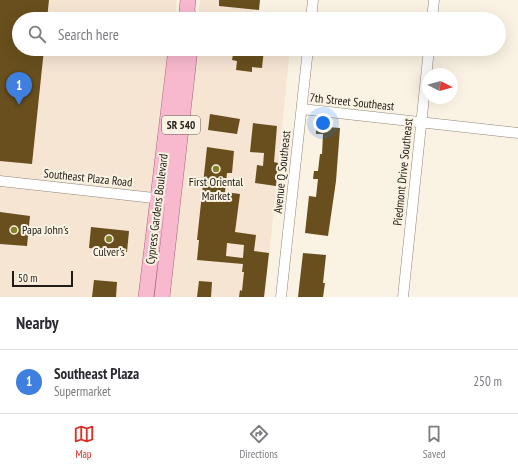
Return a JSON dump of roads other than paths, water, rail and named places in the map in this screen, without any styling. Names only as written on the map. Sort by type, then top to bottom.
[{"type":"main road","points":[[180,12],[181,0]]},
{"type":"main road","points":[[188,0],[188,12]]},
{"type":"main road","points":[[194,12],[195,0]]},
{"type":"main road","name":"Cypress Gardens Boulevard","points":[[162,297],[166,199],[176,56]]},
{"type":"main road","points":[[183,56],[186,84]]},
{"type":"main road","name":"Cypress Gardens Boulevard","points":[[146,297],[166,199],[186,84],[189,56]]},
{"type":"street","points":[[312,12],[313,0]]},
{"type":"street","points":[[433,12],[434,0]]},
{"type":"street","name":"Avenue Q Southeast","points":[[281,297],[307,56]]},
{"type":"street","name":"Piedmont Drive Southeast","points":[[404,297],[428,56]]},
{"type":"street","name":"7th Street Southeast","points":[[302,109],[518,133]]},
{"type":"street","name":"Southeast Plaza Road","points":[[0,181],[166,199]]},
{"type":"place","name":"Southeast Plaza","points":[[19,105]]},
{"type":"place","name":"First Oriental Market","points":[[216,169]]},
{"type":"place","name":"Papa John's","points":[[14,230]]},
{"type":"place","name":"Culver's","points":[[109,239]]}]
